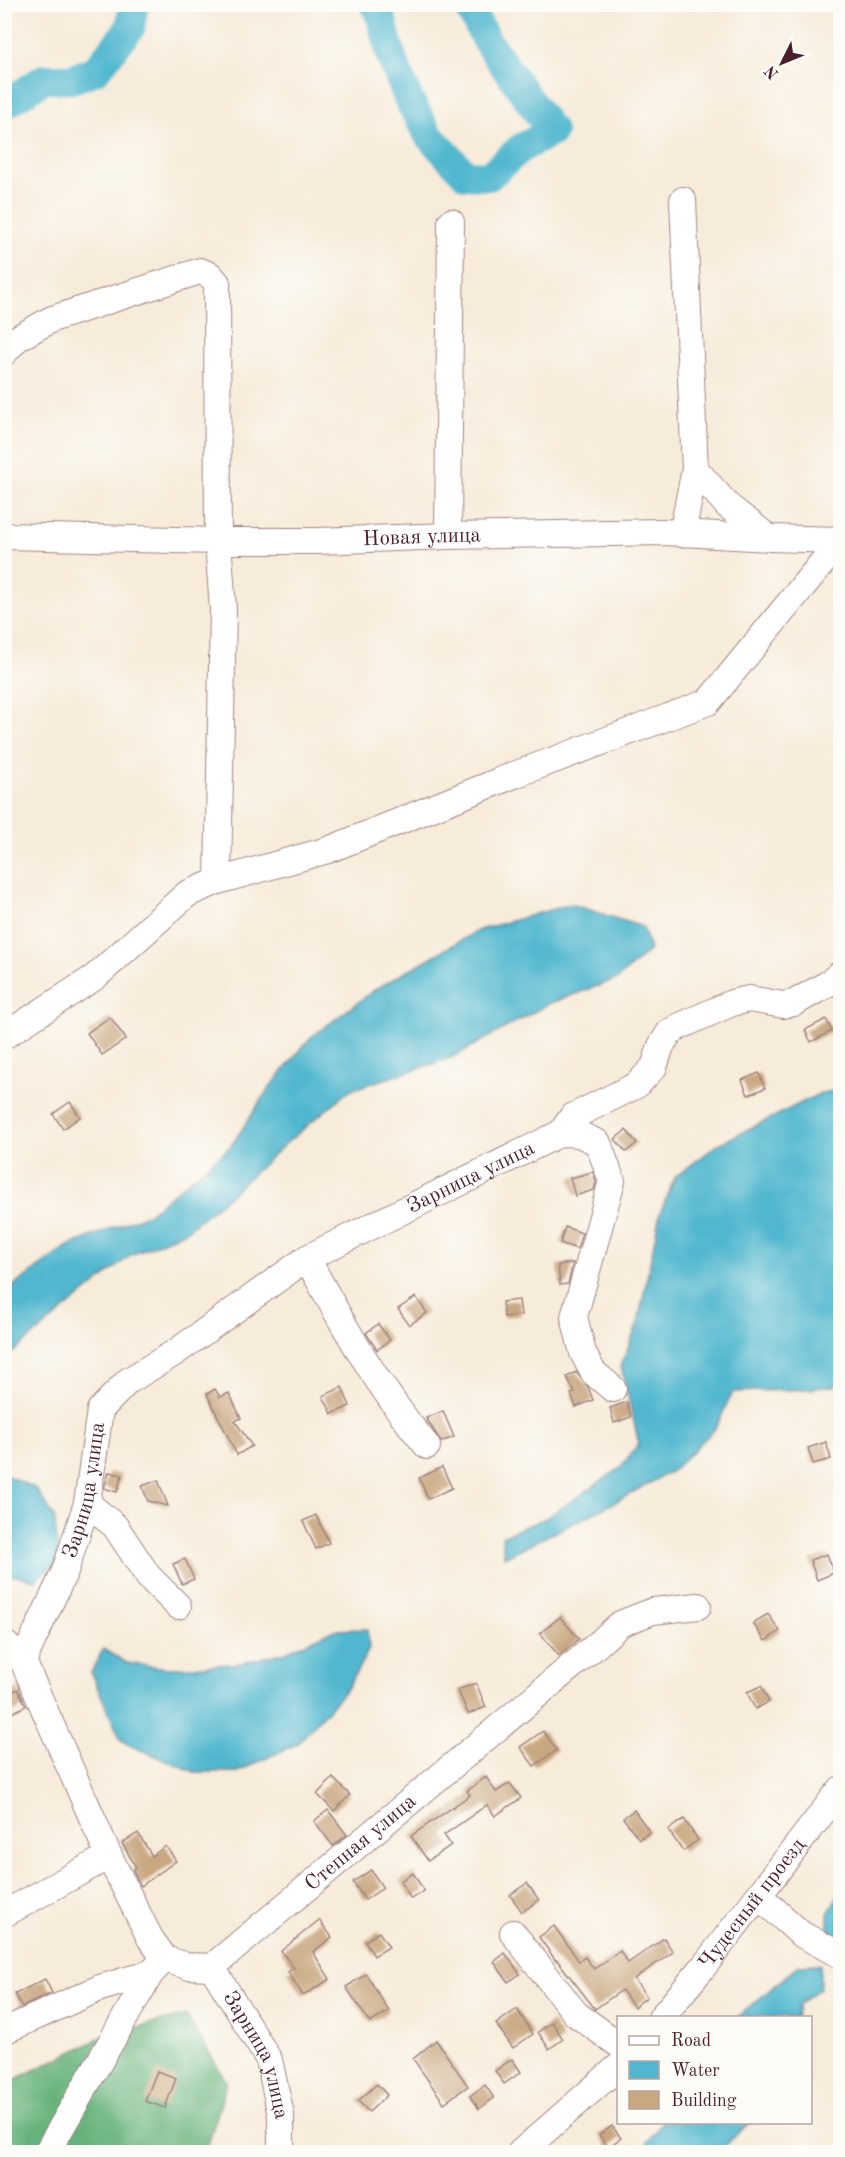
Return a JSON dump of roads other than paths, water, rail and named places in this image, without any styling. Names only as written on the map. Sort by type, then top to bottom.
[{"type":"street","points":[[682,534],[695,469],[683,200]]},
{"type":"street","points":[[448,536],[451,222]]},
{"type":"street","points":[[4,353],[18,338],[52,320],[200,271],[210,274],[217,283],[218,542],[223,609],[218,881]]},
{"type":"street","points":[[695,469],[728,506],[769,538]]},
{"type":"street","name":"Новая улица","points":[[4,536],[218,542],[664,532],[840,541]]},
{"type":"street","points":[[4,1036],[95,977],[187,894],[218,881],[328,850],[514,775],[708,702],[840,541]]},
{"type":"street","name":"Зарница улица","points":[[23,1661],[65,1571],[87,1503],[99,1410],[128,1381],[176,1352],[307,1258],[561,1133],[572,1117],[638,1085],[654,1067],[661,1046],[669,1033],[678,1027],[732,1003],[749,999],[783,1005],[794,1003],[840,974]]},
{"type":"street","points":[[561,1133],[579,1134],[598,1143],[612,1181],[574,1317],[583,1353],[593,1372],[613,1389]]},
{"type":"street","points":[[307,1258],[342,1324],[402,1416],[427,1446]]},
{"type":"street","points":[[87,1503],[115,1526],[148,1576],[178,1606]]},
{"type":"street","name":"Степная улица","points":[[212,1967],[620,1624],[653,1611],[698,1606]]},
{"type":"street","points":[[4,1643],[23,1661],[109,1856],[150,1938],[158,1966],[47,2152]]},
{"type":"street","name":"Чудесный проезд","points":[[663,2016],[840,1790]]},
{"type":"street","points":[[4,1914],[109,1856]]},
{"type":"street","points":[[759,1896],[801,1934],[840,1955]]},
{"type":"street","points":[[513,1933],[576,2014],[617,2043]]},
{"type":"street","points":[[4,2031],[100,1988],[158,1966],[212,1967]]},
{"type":"street","name":"Зарница улица","points":[[212,1967],[269,2060],[281,2115],[281,2152]]},
{"type":"street","points":[[521,2152],[617,2068]]},
{"type":"water","points":[[44,79],[18,107],[5,115],[5,97]]},
{"type":"water","points":[[571,904],[643,927],[650,950],[617,979],[550,1003],[451,1058],[350,1090],[186,1231],[131,1255],[5,1359],[5,1292],[68,1246],[148,1214],[231,1146],[268,1090],[310,1038],[376,989],[479,930]]},
{"type":"water","points":[[840,1090],[840,1385],[809,1389],[733,1392],[715,1429],[672,1471],[604,1508],[504,1557],[502,1536],[546,1518],[619,1469],[639,1444],[621,1366],[638,1323],[660,1213],[675,1177],[719,1144],[821,1093]]},
{"type":"water","points":[[5,1475],[35,1488],[54,1516],[59,1561],[35,1580],[5,1574]]},
{"type":"water","points":[[367,1629],[369,1649],[348,1687],[297,1744],[237,1772],[195,1772],[121,1740],[91,1673],[103,1649],[127,1663],[167,1668],[191,1667],[241,1663],[286,1652],[334,1630]]},
{"type":"water","points":[[840,1891],[840,1952],[827,1946],[828,1914]]},
{"type":"water","points":[[820,1964],[820,1988],[799,2005],[796,2016],[739,2016],[799,1965]]},
{"type":"water","points":[[660,2124],[748,2124],[718,2152],[641,2152]]},
{"type":"waterway","points":[[4,105],[44,79],[72,79],[96,70],[130,28],[134,4]]},
{"type":"waterway","points":[[375,4],[392,59],[409,100],[429,136],[466,175],[489,176],[521,148],[552,132],[488,43],[467,4]]}]
